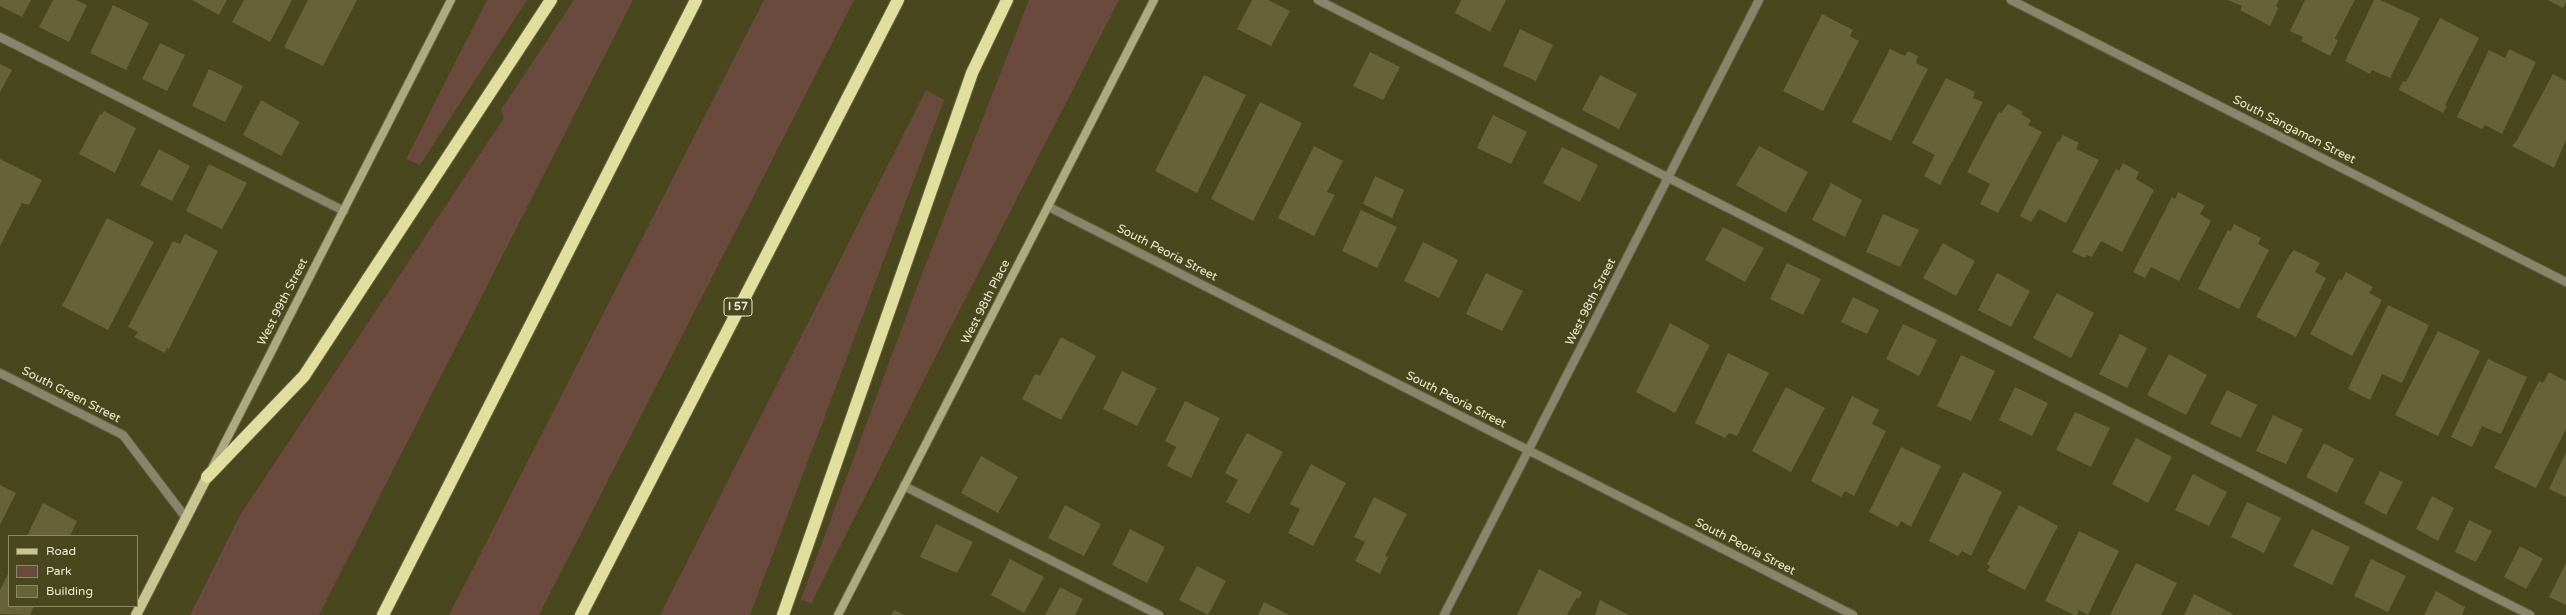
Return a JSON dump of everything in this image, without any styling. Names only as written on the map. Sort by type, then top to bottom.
[{"type":"highway","points":[[207,477],[304,376],[551,0]]},
{"type":"highway","points":[[383,615],[696,0]]},
{"type":"highway","name":"I 57","points":[[580,615],[898,0]]},
{"type":"highway","points":[[783,615],[972,73],[1007,0]]},
{"type":"main road","name":"West 99th Street","points":[[136,615],[207,477]]},
{"type":"street","name":"West 99th Street","points":[[207,477],[451,0]]},
{"type":"street","name":"West 98th Place","points":[[838,615],[1154,0]]},
{"type":"street","points":[[1318,0],[2530,615]]},
{"type":"street","name":"West 98th Street","points":[[1444,615],[1759,0]]},
{"type":"street","name":"South Sangamon Street","points":[[2011,0],[2566,282]]},
{"type":"street","points":[[0,37],[344,210]]},
{"type":"street","name":"South Peoria Street","points":[[1048,207],[1852,615]]},
{"type":"street","name":"South Green Street","points":[[0,373],[123,435],[186,518]]},
{"type":"street","points":[[904,486],[1159,615]]},
{"type":"green space","points":[[487,0],[527,0],[420,165],[406,159]]},
{"type":"green space","points":[[574,0],[633,0],[319,615],[190,615],[240,515],[504,118],[501,110]]},
{"type":"green space","points":[[764,0],[854,0],[539,615],[449,615]]},
{"type":"green space","points":[[1029,0],[1119,0],[940,348],[811,604],[801,599],[925,266]]},
{"type":"green space","points":[[926,90],[944,100],[750,615],[660,615]]},
{"type":"building","points":[[0,0],[31,0],[22,17],[0,6]]},
{"type":"building","points":[[53,0],[76,0],[87,5],[69,42],[39,27]]},
{"type":"building","points":[[192,0],[227,0],[219,15]]},
{"type":"building","points":[[244,0],[292,0],[270,42],[232,22]]},
{"type":"building","points":[[308,0],[357,0],[323,66],[284,47]]},
{"type":"building","points":[[1252,0],[1268,0],[1290,11],[1271,46],[1237,29]]},
{"type":"building","points":[[1461,0],[1506,0],[1490,32],[1455,13]]},
{"type":"building","points":[[2228,0],[2279,0],[2276,6],[2278,8],[2270,26],[2240,10],[2242,6]]},
{"type":"building","points":[[2305,0],[2355,0],[2335,38],[2338,41],[2330,56],[2301,41],[2303,37],[2290,31]]},
{"type":"building","points":[[2374,0],[2380,0],[2420,18],[2390,78],[2372,70],[2370,74],[2345,61]]},
{"type":"building","points":[[2548,0],[2566,0],[2566,2],[2563,8]]},
{"type":"building","points":[[113,5],[149,23],[126,70],[90,53]]},
{"type":"building","points":[[1822,14],[1853,30],[1850,36],[1859,41],[1823,111],[1783,91]]},
{"type":"building","points":[[2440,18],[2479,38],[2445,105],[2447,106],[2443,113],[2399,90],[2403,81],[2406,82]]},
{"type":"building","points":[[1520,29],[1553,45],[1536,81],[1503,66]]},
{"type":"building","points":[[160,43],[185,55],[167,91],[142,79]]},
{"type":"building","points":[[1890,49],[1905,56],[1908,51],[1918,56],[1916,63],[1928,69],[1891,141],[1852,122]]},
{"type":"building","points":[[2509,49],[2536,62],[2502,134],[2485,125],[2482,129],[2457,117],[2489,50],[2505,58]]},
{"type":"building","points":[[1370,52],[1400,67],[1383,100],[1353,86]]},
{"type":"building","points":[[0,64],[12,70],[0,92]]},
{"type":"building","points":[[209,69],[243,86],[225,122],[192,106]]},
{"type":"building","points":[[2553,74],[2566,81],[2566,140],[2554,168],[2512,146],[2517,140]]},
{"type":"building","points":[[1204,75],[1246,95],[1197,193],[1155,171]]},
{"type":"building","points":[[1600,75],[1637,94],[1619,129],[1582,110]]},
{"type":"building","points":[[1946,78],[1975,92],[1973,98],[1983,102],[1940,185],[1924,176],[1935,155],[1912,143]]},
{"type":"building","points":[[261,100],[300,122],[281,156],[243,135]]},
{"type":"building","points":[[1260,102],[1302,123],[1253,221],[1211,199]]},
{"type":"building","points":[[2008,104],[2023,112],[2021,114],[2031,120],[2028,125],[2042,132],[1998,213],[1980,204],[1990,184],[1967,172],[1999,112],[2001,113]]},
{"type":"building","points":[[104,111],[136,128],[115,173],[79,154],[100,114],[101,115]]},
{"type":"building","points":[[1493,115],[1527,132],[1511,164],[1477,148]]},
{"type":"building","points":[[2063,135],[2079,143],[2076,149],[2099,160],[2066,223],[2039,209],[2031,222],[2020,216],[2058,141],[2059,142]]},
{"type":"building","points":[[1314,146],[1343,161],[1327,192],[1335,195],[1314,236],[1278,218]]},
{"type":"building","points":[[1759,146],[1808,172],[1786,213],[1736,185]]},
{"type":"building","points":[[1562,147],[1598,165],[1580,202],[1543,183]]},
{"type":"building","points":[[159,149],[190,166],[172,201],[140,185]]},
{"type":"building","points":[[0,159],[42,180],[29,205],[22,203],[0,246]]},
{"type":"building","points":[[2123,163],[2139,172],[2136,179],[2154,190],[2122,252],[2101,241],[2092,257],[2087,255],[2085,258],[2072,252],[2116,169],[2119,171]]},
{"type":"building","points":[[209,164],[247,183],[222,229],[186,211]]},
{"type":"building","points":[[1375,176],[1404,190],[1392,218],[1363,204]]},
{"type":"building","points":[[1831,183],[1862,200],[1845,237],[1812,220]]},
{"type":"building","points":[[2178,192],[2205,206],[2200,214],[2211,221],[2179,281],[2151,267],[2145,278],[2133,272],[2172,197],[2175,199]]},
{"type":"building","points":[[1361,210],[1397,227],[1377,268],[1342,251]]},
{"type":"building","points":[[1883,214],[1919,230],[1900,267],[1866,252]]},
{"type":"building","points":[[107,218],[154,242],[108,330],[62,306]]},
{"type":"building","points":[[2234,224],[2261,238],[2258,244],[2269,250],[2239,309],[2198,289],[2228,230],[2231,231]]},
{"type":"building","points":[[1723,227],[1764,248],[1745,282],[1705,260]]},
{"type":"building","points":[[185,234],[218,251],[169,349],[167,348],[165,353],[134,337],[138,332],[128,327],[173,241],[180,244]]},
{"type":"building","points":[[1423,242],[1458,260],[1439,298],[1404,281]]},
{"type":"building","points":[[1943,243],[1975,261],[1956,296],[1923,278]]},
{"type":"building","points":[[2294,250],[2320,263],[2315,272],[2326,278],[2296,337],[2256,317],[2289,256]]},
{"type":"building","points":[[1787,263],[1821,279],[1803,315],[1770,299]]},
{"type":"building","points":[[2346,272],[2373,287],[2369,293],[2382,300],[2352,356],[2310,334],[2339,279],[2342,280]]},
{"type":"building","points":[[1486,273],[1523,291],[1502,331],[1466,314]]},
{"type":"building","points":[[1997,273],[2030,291],[2011,327],[1978,310]]},
{"type":"building","points":[[2057,293],[2094,313],[2071,358],[2033,338]]},
{"type":"building","points":[[1853,297],[1879,310],[1867,334],[1841,322]]},
{"type":"building","points":[[2388,305],[2429,325],[2402,383],[2382,374],[2370,400],[2348,389]]},
{"type":"building","points":[[1670,323],[1710,345],[1675,413],[1636,392]]},
{"type":"building","points":[[1903,324],[1937,340],[1919,376],[1886,359]]},
{"type":"building","points":[[2438,331],[2480,351],[2438,436],[2395,415]]},
{"type":"building","points":[[2120,334],[2147,348],[2127,388],[2099,374]]},
{"type":"building","points":[[1061,337],[1096,356],[1061,420],[1022,399],[1035,374],[1040,376]]},
{"type":"building","points":[[1728,353],[1769,373],[1737,436],[1729,433],[1725,438],[1695,423]]},
{"type":"building","points":[[2169,354],[2207,375],[2186,415],[2147,395]]},
{"type":"building","points":[[1961,355],[1995,371],[1971,421],[1937,406]]},
{"type":"building","points":[[2488,359],[2527,377],[2501,434],[2482,426],[2472,447],[2451,437]]},
{"type":"building","points":[[1122,371],[1157,388],[1137,426],[1103,409]]},
{"type":"building","points":[[2549,372],[2566,381],[2566,429],[2536,488],[2494,468],[2539,381],[2543,383]]},
{"type":"building","points":[[1786,387],[1825,408],[1791,472],[1752,451]]},
{"type":"building","points":[[2015,387],[2048,403],[2032,436],[1999,420]]},
{"type":"building","points":[[2227,390],[2257,405],[2241,438],[2210,424]]},
{"type":"building","points":[[1852,396],[1879,410],[1872,424],[1886,431],[1854,496],[1845,491],[1841,497],[1811,481]]},
{"type":"building","points":[[1185,401],[1220,418],[1191,478],[1167,466],[1176,447],[1165,441]]},
{"type":"building","points":[[2075,412],[2110,428],[2091,467],[2056,450]]},
{"type":"building","points":[[2273,415],[2303,429],[2286,464],[2256,451]]},
{"type":"building","points":[[1247,433],[1283,452],[1249,514],[1226,502],[1238,480],[1225,473]]},
{"type":"building","points":[[2136,438],[2172,457],[2148,503],[2112,484]]},
{"type":"building","points":[[2324,443],[2354,459],[2337,493],[2306,477]]},
{"type":"building","points":[[1901,447],[1941,466],[1911,527],[1901,521],[1898,527],[1869,512]]},
{"type":"building","points":[[2566,452],[2566,497],[2549,489]]},
{"type":"building","points":[[981,456],[1018,477],[998,513],[961,493]]},
{"type":"building","points":[[1311,464],[1346,483],[1313,546],[1288,533],[1300,509],[1290,504]]},
{"type":"building","points":[[2380,471],[2403,482],[2386,515],[2364,503]]},
{"type":"building","points":[[1963,472],[2002,492],[1971,556],[1962,551],[1958,556],[1929,541]]},
{"type":"building","points":[[2193,474],[2227,492],[2209,526],[2175,510]]},
{"type":"building","points":[[0,485],[16,493],[0,525]]},
{"type":"building","points":[[2432,496],[2454,508],[2438,541],[2416,529]]},
{"type":"building","points":[[1374,497],[1407,514],[1385,556],[1388,557],[1380,574],[1355,561],[1365,542],[1354,537]]},
{"type":"building","points":[[2247,502],[2281,518],[2264,553],[2231,537]]},
{"type":"building","points":[[43,503],[77,521],[70,535],[27,535]]},
{"type":"building","points":[[1065,505],[1101,524],[1084,556],[1048,538]]},
{"type":"building","points":[[2019,505],[2058,526],[2025,590],[1987,571],[1990,566],[1987,564]]},
{"type":"building","points":[[2469,520],[2492,531],[2476,562],[2455,552]]},
{"type":"building","points":[[936,524],[973,542],[957,573],[920,557]]},
{"type":"building","points":[[1130,529],[1165,547],[1147,583],[1112,565]]},
{"type":"building","points":[[2312,529],[2350,547],[2332,585],[2293,566]]},
{"type":"building","points":[[2079,531],[2119,551],[2088,615],[2079,610],[2077,615],[2074,615],[2045,601]]},
{"type":"building","points":[[2520,546],[2543,559],[2526,589],[2504,577]]},
{"type":"building","points":[[1010,559],[1044,577],[1024,613],[991,595]]},
{"type":"building","points":[[2371,559],[2406,576],[2388,612],[2354,596]]},
{"type":"building","points":[[2136,563],[2177,583],[2161,615],[2110,615]]},
{"type":"building","points":[[2566,563],[2566,605],[2549,597]]},
{"type":"building","points":[[1197,566],[1226,581],[1208,615],[1179,600]]},
{"type":"building","points":[[1539,569],[1582,592],[1579,599],[1577,597],[1567,615],[1517,615]]},
{"type":"building","points":[[8,574],[8,607],[34,607],[30,615],[0,614],[0,590]]},
{"type":"building","points":[[1060,587],[1083,599],[1075,615],[1045,615]]},
{"type":"building","points":[[2436,591],[2465,607],[2462,615],[2424,615]]},
{"type":"building","points":[[2194,594],[2233,614],[2184,615]]},
{"type":"building","points":[[1600,600],[1629,615],[1595,615]]},
{"type":"building","points":[[1264,602],[1289,615],[1258,615]]},
{"type":"building","points":[[894,610],[904,615],[891,615]]}]
